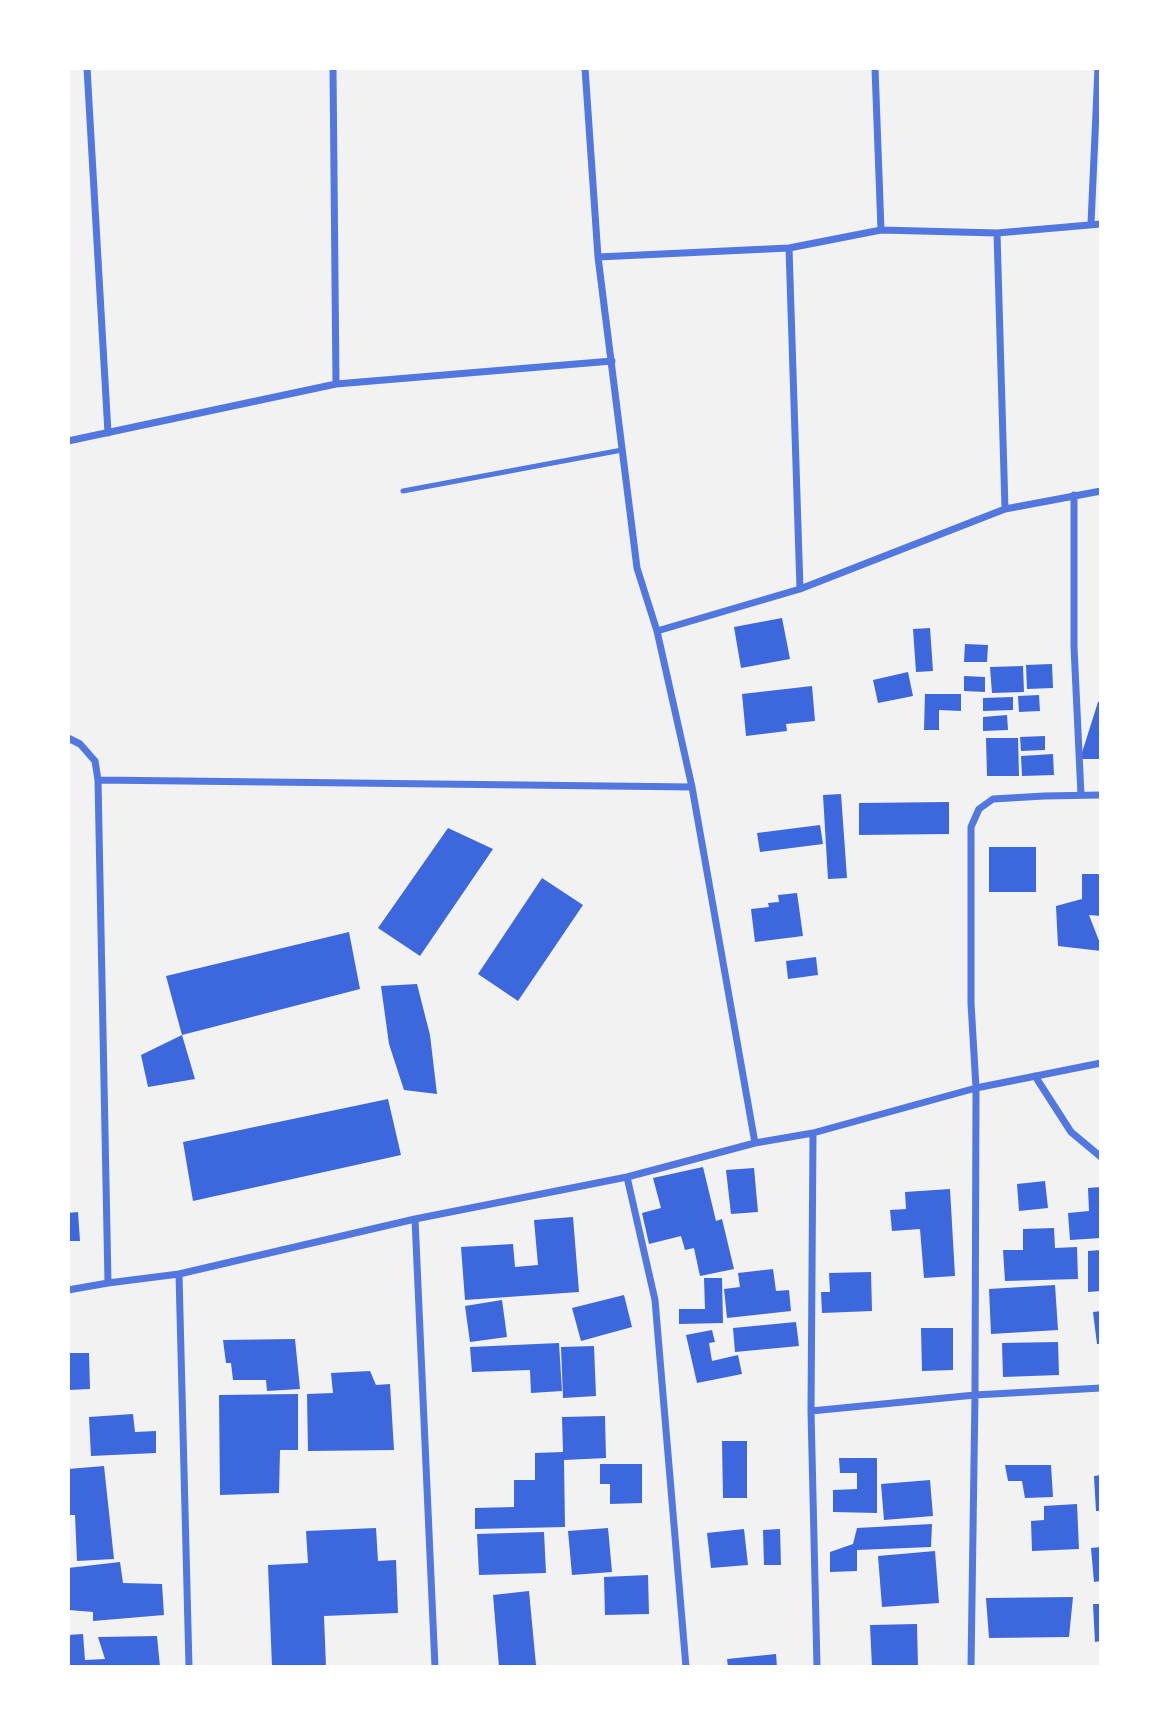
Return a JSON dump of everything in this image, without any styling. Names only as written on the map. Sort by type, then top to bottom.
[{"type":"street","points":[[87,68],[108,433]]},
{"type":"street","points":[[333,68],[336,384]]},
{"type":"street","points":[[586,68],[598,257],[638,568],[657,631],[692,786],[755,1143]]},
{"type":"street","points":[[875,68],[881,230]]},
{"type":"street","points":[[1091,224],[1098,68]]},
{"type":"street","points":[[598,257],[789,248],[881,230],[997,233],[1101,224]]},
{"type":"street","points":[[997,233],[1004,509]]},
{"type":"street","points":[[789,248],[800,589]]},
{"type":"street","points":[[68,441],[336,384],[612,361]]},
{"type":"street","points":[[657,631],[800,589],[1004,509],[1101,491]]},
{"type":"street","points":[[1074,495],[1074,647],[1081,795]]},
{"type":"street","points":[[68,738],[80,744],[95,761],[98,780],[108,1283]]},
{"type":"street","points":[[98,780],[692,786]]},
{"type":"street","points":[[971,1667],[976,1088],[971,1003],[971,827],[979,809],[993,799],[1101,795]]},
{"type":"street","points":[[68,1290],[179,1274],[415,1219],[626,1177],[755,1143],[813,1133],[976,1088],[1101,1063]]},
{"type":"street","points":[[1035,1076],[1071,1132],[1101,1157]]},
{"type":"street","points":[[813,1133],[811,1411],[817,1667]]},
{"type":"street","points":[[626,1177],[655,1300],[686,1667]]},
{"type":"street","points":[[415,1219],[435,1667]]},
{"type":"street","points":[[179,1274],[189,1667]]},
{"type":"street","points":[[811,1411],[975,1395],[1101,1388]]},
{"type":"lane","points":[[403,491],[622,450]]},
{"type":"building","points":[[782,618],[790,659],[741,668],[734,627]]},
{"type":"building","points":[[930,628],[933,671],[916,672],[913,629]]},
{"type":"building","points":[[965,644],[988,645],[987,662],[964,662]]},
{"type":"building","points":[[1052,664],[1053,688],[1027,689],[1026,665]]},
{"type":"building","points":[[1023,666],[1024,692],[992,693],[990,667]]},
{"type":"building","points":[[908,672],[913,696],[878,703],[873,680]]},
{"type":"building","points":[[964,676],[985,677],[985,692],[964,691]]},
{"type":"building","points":[[812,686],[815,721],[786,724],[787,731],[746,736],[742,694]]},
{"type":"building","points":[[925,694],[961,694],[961,711],[939,710],[939,730],[924,730]]},
{"type":"building","points":[[1039,695],[1040,711],[1019,712],[1018,696]]},
{"type":"building","points":[[1013,697],[1013,710],[983,711],[983,698]]},
{"type":"building","points":[[1101,701],[1101,759],[1080,759],[1098,702]]},
{"type":"building","points":[[1007,715],[1008,730],[983,731],[983,717]]},
{"type":"building","points":[[1045,736],[1045,750],[1021,751],[1020,737]]},
{"type":"building","points":[[986,738],[1018,738],[1019,776],[987,776]]},
{"type":"building","points":[[1053,754],[1054,775],[1022,776],[1021,756]]},
{"type":"building","points":[[841,794],[847,878],[828,879],[823,795]]},
{"type":"building","points":[[949,802],[949,834],[859,835],[859,803]]},
{"type":"building","points":[[820,825],[823,844],[760,852],[757,833]]},
{"type":"building","points":[[448,828],[493,849],[420,956],[378,928]]},
{"type":"building","points":[[989,847],[1036,847],[1036,892],[989,892]]},
{"type":"building","points":[[1082,874],[1101,874],[1101,916],[1089,915],[1101,951],[1058,946],[1056,906],[1082,899]]},
{"type":"building","points":[[542,878],[583,905],[518,1001],[478,974]]},
{"type":"building","points":[[797,893],[803,936],[755,942],[751,909],[769,907],[768,903],[779,902],[778,895]]},
{"type":"building","points":[[349,932],[360,989],[182,1035],[166,976]]},
{"type":"building","points":[[816,957],[818,975],[788,979],[786,961]]},
{"type":"building","points":[[417,984],[430,1035],[437,1094],[404,1090],[389,1044],[381,986]]},
{"type":"building","points":[[182,1035],[195,1079],[148,1087],[141,1055]]},
{"type":"building","points":[[388,1099],[401,1155],[193,1201],[183,1142]]},
{"type":"building","points":[[703,1167],[716,1221],[722,1219],[734,1269],[700,1276],[694,1248],[685,1250],[681,1236],[649,1244],[642,1213],[661,1208],[653,1178]]},
{"type":"building","points":[[754,1168],[758,1212],[731,1214],[726,1170]]},
{"type":"building","points":[[1045,1181],[1048,1208],[1019,1211],[1017,1184]]},
{"type":"building","points":[[1101,1187],[1101,1238],[1070,1240],[1068,1213],[1089,1211],[1088,1188]]},
{"type":"building","points":[[950,1189],[955,1276],[924,1278],[920,1229],[892,1231],[890,1210],[906,1209],[905,1192]]},
{"type":"building","points":[[78,1212],[80,1241],[68,1241],[68,1213]]},
{"type":"building","points":[[573,1217],[579,1292],[465,1300],[461,1247],[513,1244],[515,1267],[538,1265],[534,1220]]},
{"type":"building","points":[[1054,1228],[1055,1248],[1077,1247],[1078,1279],[1005,1281],[1003,1250],[1023,1250],[1023,1229]]},
{"type":"building","points":[[1101,1250],[1101,1291],[1088,1292],[1088,1251]]},
{"type":"building","points":[[773,1269],[776,1291],[789,1290],[791,1311],[727,1318],[724,1289],[740,1287],[738,1273]]},
{"type":"building","points":[[871,1272],[872,1311],[822,1313],[821,1292],[830,1292],[829,1273]]},
{"type":"building","points":[[704,1278],[722,1278],[723,1323],[679,1324],[679,1309],[705,1309]]},
{"type":"building","points":[[1055,1285],[1058,1330],[991,1334],[989,1289]]},
{"type":"building","points":[[624,1295],[632,1327],[581,1341],[572,1308]]},
{"type":"building","points":[[502,1300],[507,1337],[470,1342],[465,1306]]},
{"type":"building","points":[[1101,1311],[1101,1344],[1097,1344],[1093,1312]]},
{"type":"building","points":[[796,1322],[799,1346],[735,1352],[733,1328]]},
{"type":"building","points":[[921,1328],[953,1328],[953,1370],[922,1371]]},
{"type":"building","points":[[712,1330],[715,1342],[709,1343],[712,1361],[738,1355],[742,1374],[697,1383],[686,1335]]},
{"type":"building","points":[[295,1339],[300,1389],[267,1391],[266,1380],[233,1380],[231,1363],[226,1363],[223,1340]]},
{"type":"building","points":[[1058,1342],[1059,1375],[1003,1377],[1002,1343]]},
{"type":"building","points":[[559,1343],[562,1391],[531,1393],[530,1370],[472,1372],[470,1347]]},
{"type":"building","points":[[594,1346],[596,1396],[563,1398],[561,1347]]},
{"type":"building","points":[[68,1353],[89,1353],[90,1389],[69,1390]]},
{"type":"building","points":[[370,1371],[376,1385],[390,1384],[394,1450],[308,1451],[307,1394],[333,1393],[331,1373]]},
{"type":"building","points":[[298,1394],[298,1450],[280,1450],[279,1493],[220,1495],[219,1395]]},
{"type":"building","points":[[133,1414],[135,1432],[156,1431],[156,1453],[91,1456],[89,1417]]},
{"type":"building","points":[[605,1416],[606,1458],[564,1460],[565,1527],[475,1529],[475,1508],[514,1507],[514,1480],[535,1480],[535,1453],[563,1452],[562,1417]]},
{"type":"building","points":[[722,1441],[747,1441],[747,1498],[723,1498]]},
{"type":"building","points":[[839,1458],[877,1458],[877,1513],[833,1512],[833,1490],[857,1489],[857,1473],[840,1473]]},
{"type":"building","points":[[600,1464],[642,1464],[642,1503],[610,1504],[610,1484],[600,1484]]},
{"type":"building","points":[[1005,1465],[1051,1465],[1053,1497],[1025,1498],[1022,1481],[1008,1481]]},
{"type":"building","points":[[104,1466],[114,1559],[77,1561],[75,1515],[68,1515],[68,1469]]},
{"type":"building","points":[[1101,1475],[1101,1511],[1096,1511],[1094,1476]]},
{"type":"building","points":[[930,1480],[933,1516],[884,1520],[881,1484]]},
{"type":"building","points":[[1077,1504],[1079,1549],[1032,1551],[1031,1521],[1044,1520],[1044,1506]]},
{"type":"building","points":[[932,1524],[931,1547],[857,1550],[857,1571],[830,1572],[830,1552],[853,1544],[857,1528]]},
{"type":"building","points":[[376,1528],[378,1561],[396,1560],[398,1613],[324,1616],[326,1667],[272,1667],[268,1565],[308,1563],[306,1531]]},
{"type":"building","points":[[608,1528],[612,1572],[572,1575],[568,1531]]},
{"type":"building","points":[[744,1529],[748,1565],[711,1568],[707,1533]]},
{"type":"building","points":[[780,1529],[781,1565],[764,1565],[763,1530]]},
{"type":"building","points":[[544,1532],[546,1573],[479,1575],[477,1534]]},
{"type":"building","points":[[1101,1547],[1101,1581],[1094,1582],[1091,1548]]},
{"type":"building","points":[[935,1551],[939,1603],[882,1607],[878,1556]]},
{"type":"building","points":[[120,1562],[123,1583],[162,1584],[164,1615],[93,1621],[93,1612],[69,1610],[68,1568]]},
{"type":"building","points":[[648,1575],[649,1614],[605,1615],[604,1577]]},
{"type":"building","points":[[529,1591],[536,1665],[499,1667],[493,1595]]},
{"type":"building","points":[[1073,1597],[1069,1637],[989,1638],[986,1598]]},
{"type":"building","points":[[1093,1604],[1101,1604],[1101,1641],[1095,1642]]},
{"type":"building","points":[[917,1624],[918,1667],[872,1667],[870,1625]]},
{"type":"building","points":[[83,1634],[85,1660],[105,1659],[98,1637],[157,1636],[160,1667],[68,1667],[68,1635]]},
{"type":"building","points":[[776,1654],[777,1667],[728,1667],[727,1659]]}]
